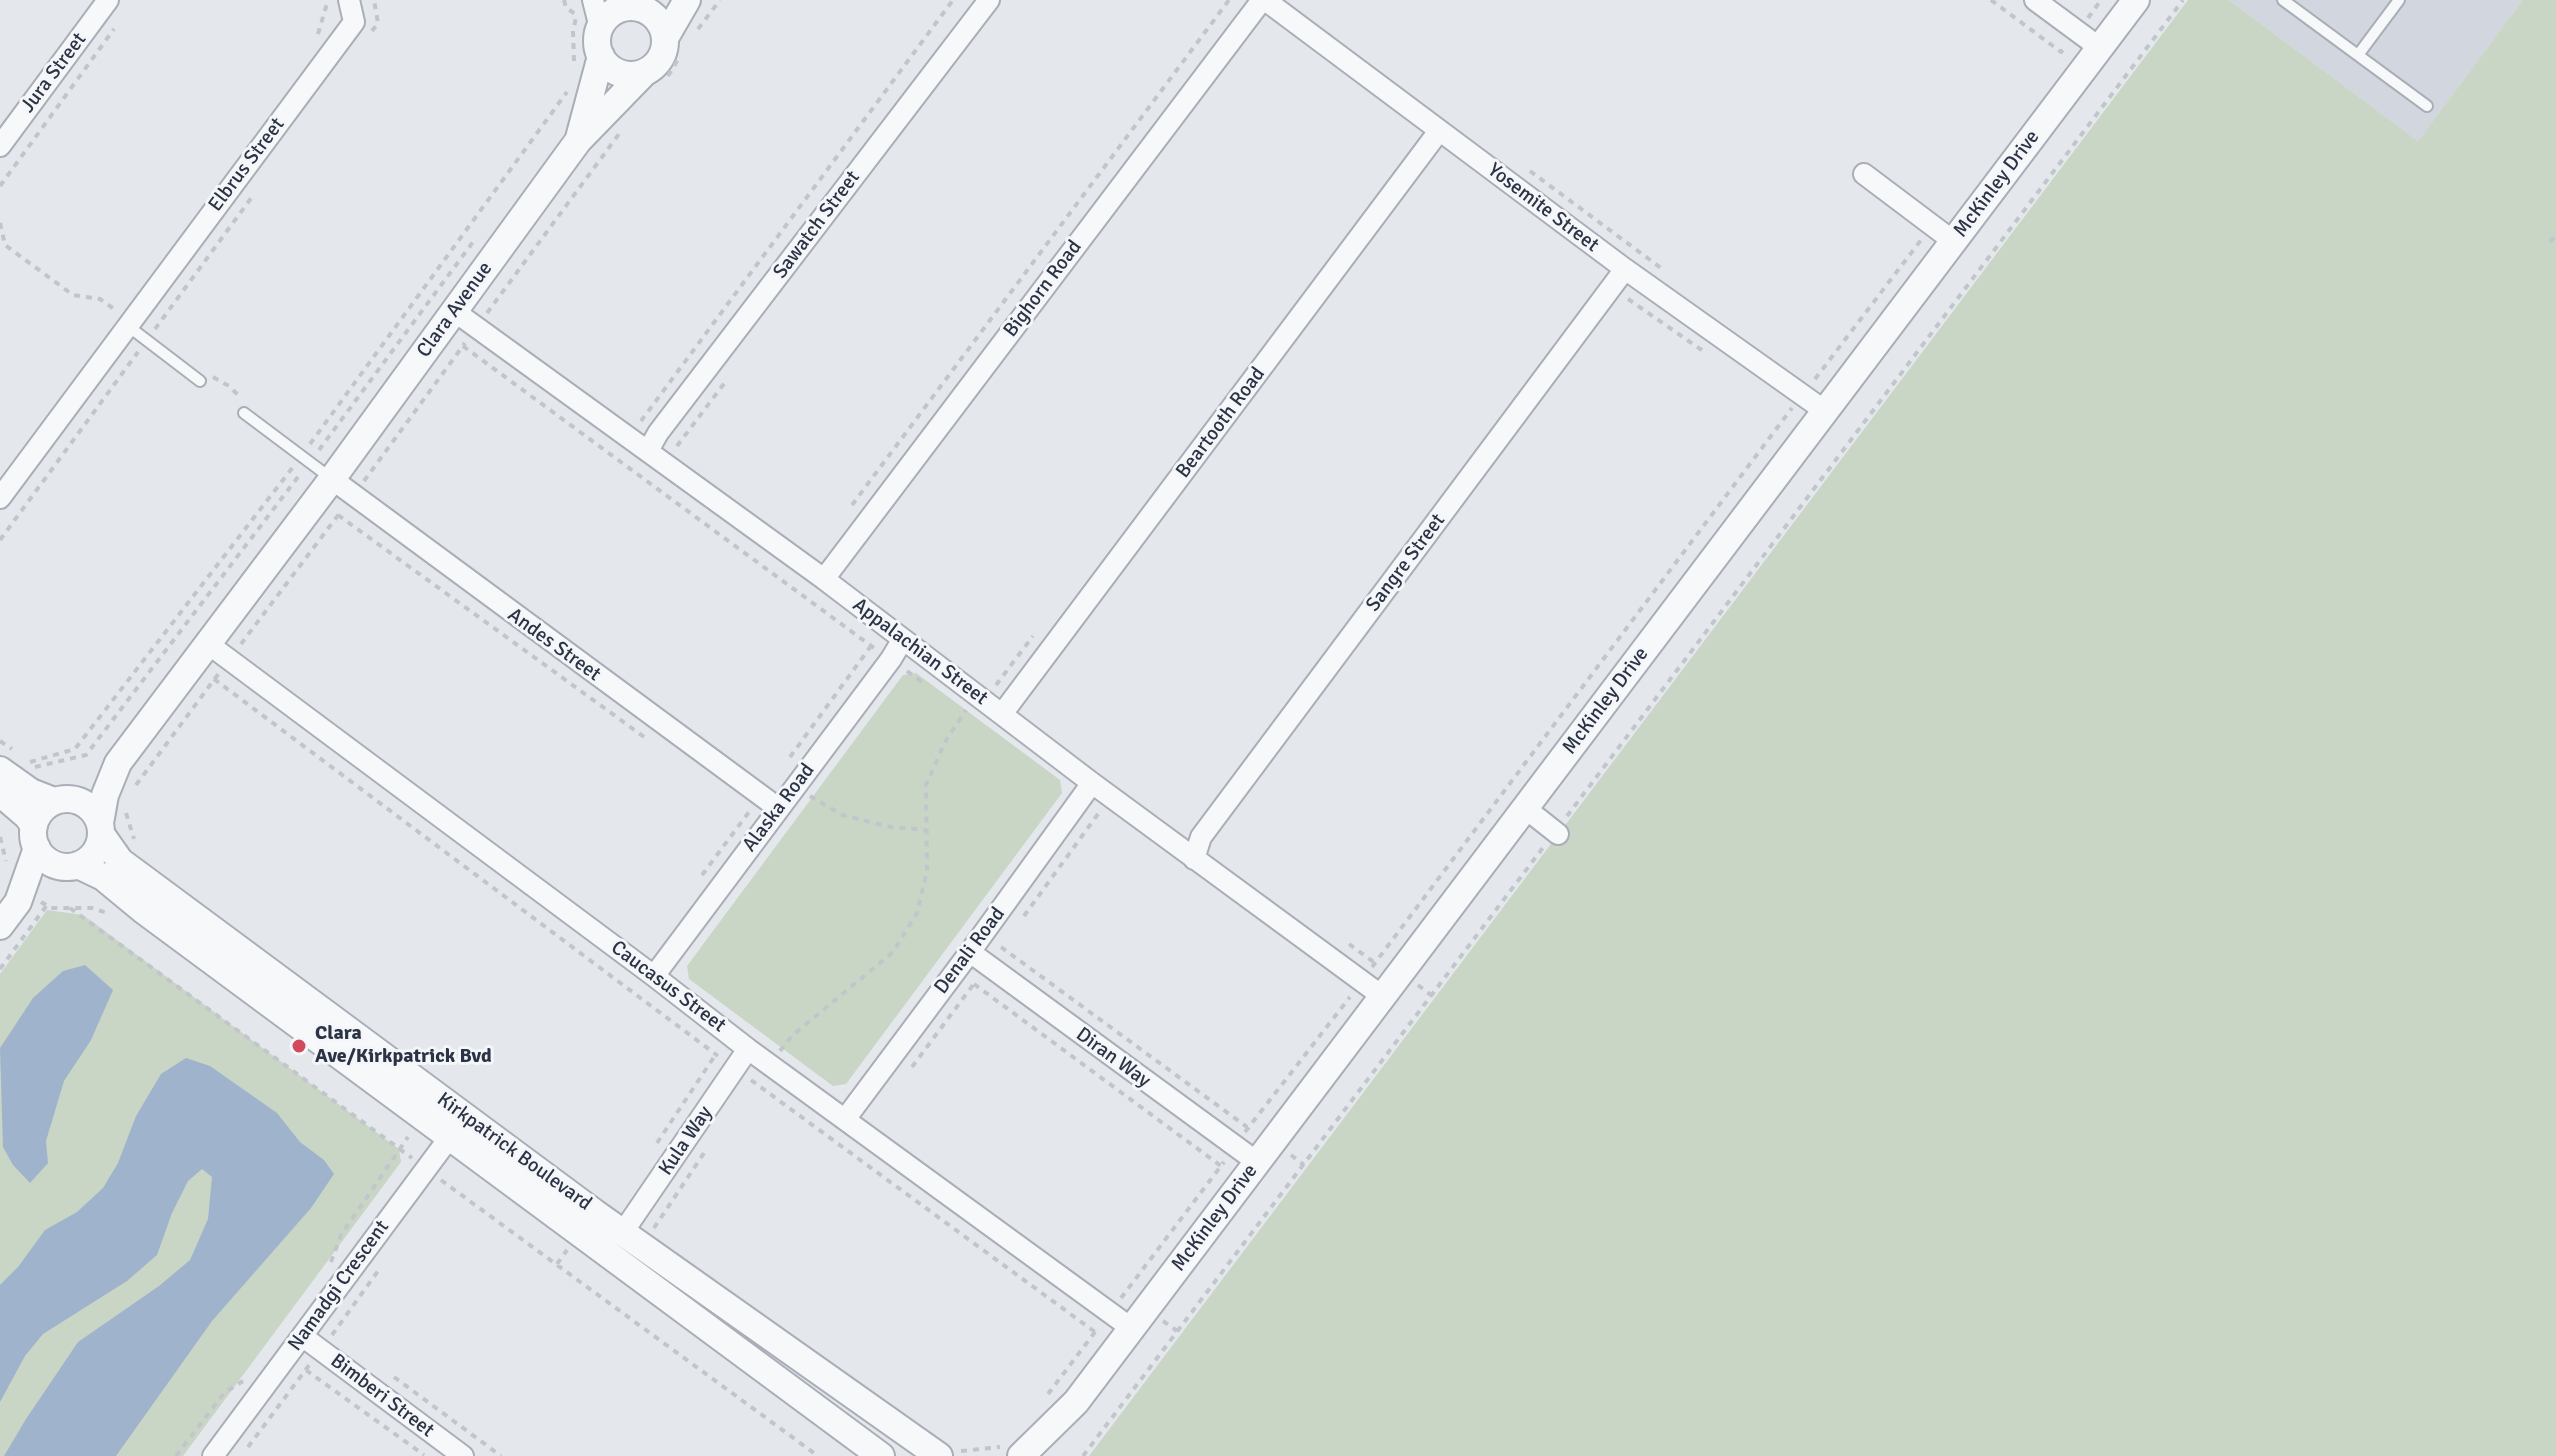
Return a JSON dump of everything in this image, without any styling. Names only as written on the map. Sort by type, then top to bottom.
[{"type":"street","name":"Jura Street","points":[[0,146],[108,0]]},
{"type":"street","name":"Elbrus Street","points":[[0,498],[354,22],[349,0]]},
{"type":"street","points":[[675,43],[687,0]]},
{"type":"street","name":"Sawatch Street","points":[[653,442],[989,0]]},
{"type":"street","name":"Yosemite Street","points":[[1263,0],[1625,269],[1825,411]]},
{"type":"street","name":"Bighorn Road","points":[[824,579],[1263,0]]},
{"type":"street","points":[[2035,0],[2100,48]]},
{"type":"street","name":"McKinley Drive","points":[[1047,1456],[1076,1402],[1265,1151],[1372,989],[1402,972],[1842,388],[1943,234],[2100,48],[2136,0]]},
{"type":"street","points":[[591,12],[606,18],[615,11],[638,4],[656,18],[675,43]]},
{"type":"street","name":"Clara Avenue","points":[[578,141],[601,56],[591,12]]},
{"type":"street","name":"Clara Avenue","points":[[101,828],[105,795],[118,763],[332,479],[578,141],[653,80],[661,58],[675,43]]},
{"type":"street","points":[[601,56],[615,71],[653,80]]},
{"type":"street","name":"Beartooth Road","points":[[1008,706],[1439,131]]},
{"type":"street","points":[[1864,174],[1943,234]]},
{"type":"street","name":"Sangre Street","points":[[1194,859],[1201,837],[1625,269]]},
{"type":"street","name":"Appalachian Street","points":[[454,311],[476,329],[653,442],[824,579],[976,694],[1008,706],[1092,783],[1372,989]]},
{"type":"street","name":"Andes Street","points":[[332,479],[778,808]]},
{"type":"street","name":"Alaska Road","points":[[654,976],[903,639]]},
{"type":"street","name":"Caucasus Street","points":[[207,643],[748,1049],[1139,1318]]},
{"type":"street","name":"Clara Avenue","points":[[60,800],[118,763]]},
{"type":"street","points":[[0,770],[31,792],[87,805],[101,828],[99,845],[93,855],[18,902],[0,926]]},
{"type":"street","name":"Denali Road","points":[[846,1118],[1092,783]]},
{"type":"street","points":[[0,793],[27,816],[43,857],[71,866]]},
{"type":"street","points":[[18,902],[38,816],[60,800]]},
{"type":"street","points":[[1525,808],[1557,833]]},
{"type":"street","name":"Kirkpatrick Boulevard","points":[[101,828],[120,861],[881,1456]]},
{"type":"street","name":"Kirkpatrick Boulevard","points":[[71,866],[103,877],[457,1127],[629,1224],[949,1454]]},
{"type":"street","name":"Diran Way","points":[[970,952],[1235,1147],[1265,1151]]},
{"type":"street","name":"Kula Way","points":[[629,1224],[748,1049]]},
{"type":"street","name":"Namadgi Crescent","points":[[213,1456],[457,1127]]},
{"type":"street","name":"Bimberi Street","points":[[302,1336],[463,1456]]},
{"type":"street","name":"McKinley Drive","points":[[1014,1449],[1076,1402]]},
{"type":"lane","points":[[2283,0],[2427,106]]},
{"type":"lane","points":[[2358,55],[2399,0]]},
{"type":"lane","points":[[128,326],[200,381]]},
{"type":"lane","points":[[244,413],[332,479]]},
{"type":"path","points":[[369,36],[378,23],[374,0]]},
{"type":"path","points":[[564,0],[566,8],[591,12]]},
{"type":"path","points":[[694,36],[720,0]]},
{"type":"path","points":[[677,446],[653,442],[640,421],[953,0]]},
{"type":"path","points":[[846,513],[1229,0]]},
{"type":"path","points":[[1083,1456],[1557,833],[2183,0]]},
{"type":"path","points":[[574,71],[573,31],[591,12]]},
{"type":"path","points":[[0,186],[117,24]]},
{"type":"path","points":[[653,80],[675,43]]},
{"type":"path","points":[[132,789],[624,128]]},
{"type":"path","points":[[1527,168],[1668,272]]},
{"type":"path","points":[[0,540],[258,188]]},
{"type":"path","points":[[0,223],[5,245],[73,295],[100,299],[114,309]]},
{"type":"path","points":[[1042,1403],[1248,1128],[1372,989],[1375,963],[1816,378],[1943,234]]},
{"type":"path","points":[[2550,242],[2556,235]]},
{"type":"path","points":[[1805,370],[1816,378],[1826,378],[1872,411]]},
{"type":"path","points":[[200,381],[210,376],[229,386],[241,399],[244,413]]},
{"type":"path","points":[[338,515],[659,747]]},
{"type":"path","points":[[214,679],[1095,1332]]},
{"type":"path","points":[[996,685],[1008,706]]},
{"type":"path","points":[[769,1064],[793,1035],[893,952],[917,913],[927,871],[926,785],[945,742],[976,694]]},
{"type":"path","points":[[796,787],[842,815],[891,827],[925,830]]},
{"type":"path","points":[[120,861],[135,843],[123,802]]},
{"type":"path","points":[[1019,922],[1098,814]]},
{"type":"path","points":[[0,837],[7,855],[6,865]]},
{"type":"path","points":[[0,969],[47,905]]},
{"type":"path","points":[[68,907],[401,1149]]},
{"type":"path","points":[[1339,937],[1375,963]]},
{"type":"path","points":[[911,1068],[1001,947],[1248,1128],[1258,1128],[1265,1151],[1304,1165]]},
{"type":"path","points":[[1375,963],[1383,960],[1432,996]]},
{"type":"path","points":[[974,984],[1221,1166]]},
{"type":"path","points":[[651,1152],[716,1054]]},
{"type":"path","points":[[330,1265],[341,1235],[408,1137]]},
{"type":"path","points":[[425,1169],[818,1456]]},
{"type":"path","points":[[629,1224],[654,1228]]},
{"type":"path","points":[[240,1456],[379,1269]]},
{"type":"path","points":[[1116,1304],[1129,1296],[1139,1318],[1177,1331]]},
{"type":"path","points":[[333,1332],[345,1341]]},
{"type":"path","points":[[306,1370],[426,1456]]},
{"type":"path","points":[[176,1456],[224,1393],[252,1375]]},
{"type":"path","points":[[393,1376],[501,1456]]},
{"type":"path","points":[[949,1454],[1001,1446],[1014,1449]]},
{"type":"shaded area","points":[[2229,0],[2523,0],[2418,141]]},
{"type":"green space","points":[[2188,0],[2229,0],[2418,141],[2523,0],[2556,0],[2556,1456],[1089,1456]]},
{"type":"green space","points":[[916,673],[1060,780],[1062,793],[846,1084],[833,1086],[689,979],[687,966],[903,675]]},
{"type":"green space","points":[[47,910],[83,915],[399,1149],[401,1162],[183,1456],[0,1456],[0,974]]},
{"type":"water","points":[[85,965],[113,990],[91,1040],[64,1081],[46,1141],[48,1163],[30,1183],[13,1165],[3,1147],[0,1048],[33,998],[63,971]]},
{"type":"water","points":[[186,1058],[210,1066],[277,1113],[300,1142],[324,1160],[334,1174],[311,1208],[212,1321],[116,1456],[4,1456],[78,1342],[159,1286],[190,1260],[208,1219],[212,1177],[202,1169],[188,1181],[157,1255],[127,1281],[43,1334],[25,1356],[0,1402],[0,1285],[18,1267],[45,1230],[77,1212],[103,1188],[118,1163],[136,1116],[161,1074]]},
{"type":"place","name":"Clara Ave/Kirkpatrick Bvd","points":[[299,1046]]}]
